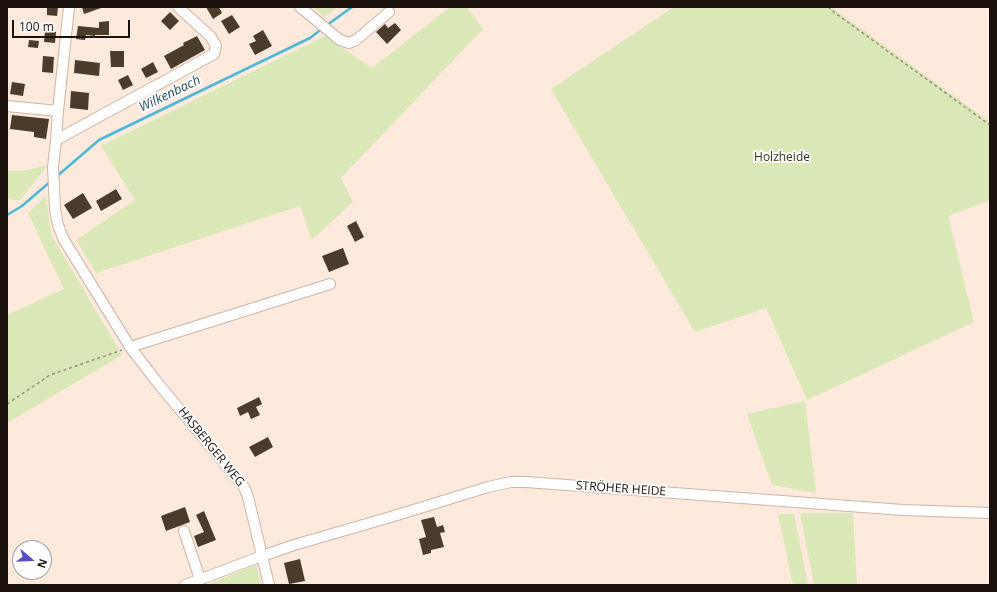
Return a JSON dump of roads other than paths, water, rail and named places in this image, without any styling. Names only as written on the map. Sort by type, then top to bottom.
[{"type":"street","name":"HASBERGER WEG","points":[[69,7],[53,168],[55,209],[58,225],[64,240],[130,347],[156,382],[244,487],[248,497],[269,585]]},
{"type":"street","points":[[56,140],[214,54],[216,46],[211,37],[178,7]]},
{"type":"street","points":[[300,7],[340,40],[349,43],[356,40],[389,12]]},
{"type":"street","points":[[7,106],[58,111]]},
{"type":"street","points":[[130,347],[330,284]]},
{"type":"street","name":"STRÖHER HEIDE","points":[[185,585],[294,545],[488,487],[511,482],[903,510],[990,513]]},
{"type":"street","points":[[184,531],[200,579]]},
{"type":"waterway","name":"Wilkenbach","points":[[327,25],[352,7]]},
{"type":"waterway","name":"Wilkenbach","points":[[56,177],[99,140],[310,38],[323,28]]},
{"type":"waterway","name":"Wilkenbach","points":[[7,215],[22,206],[51,181]]},
{"type":"park label","name":"Holzheide","points":[[782,158]]}]
